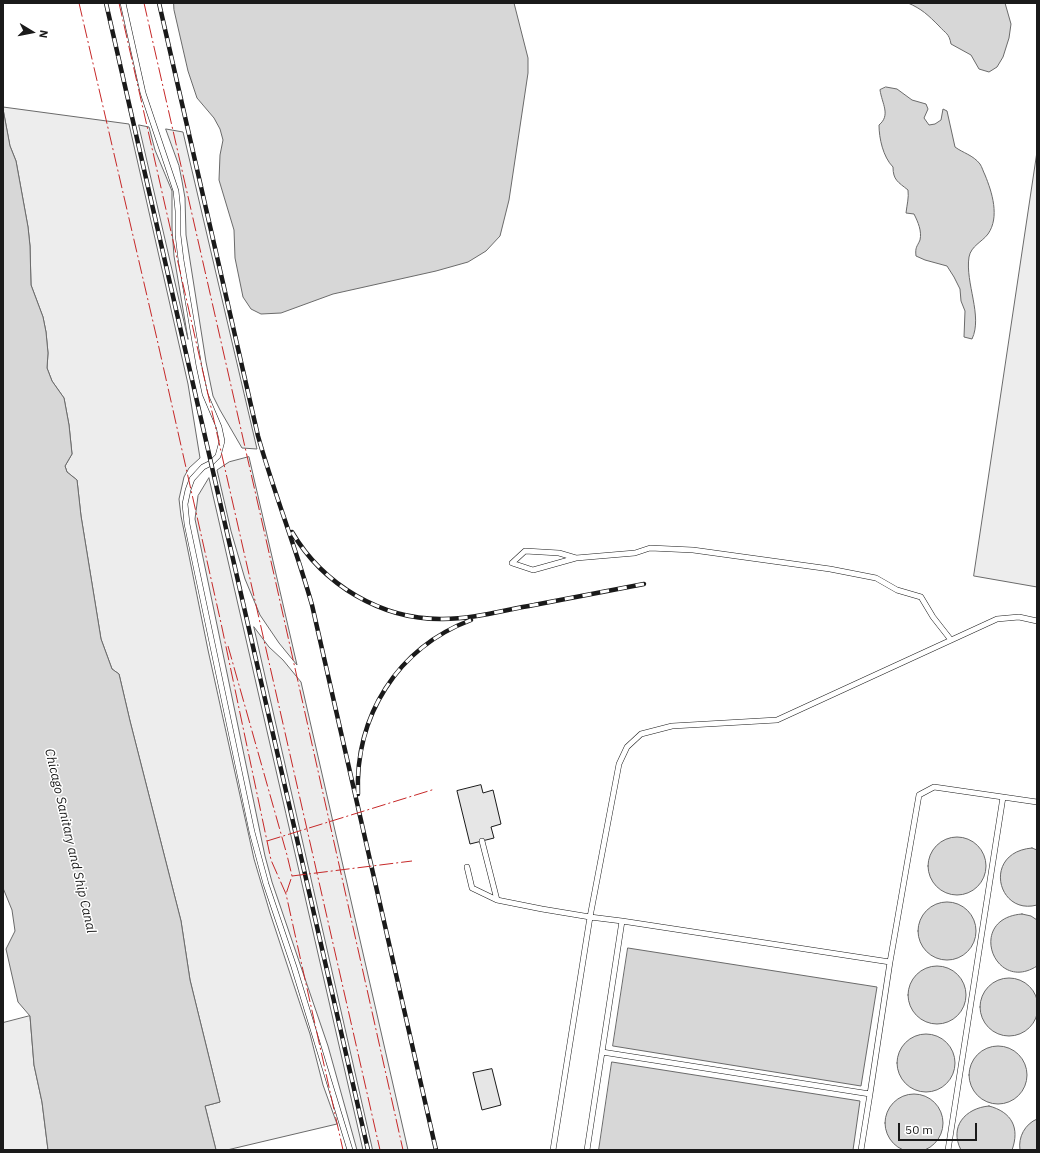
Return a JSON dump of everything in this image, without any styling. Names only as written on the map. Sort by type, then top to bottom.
[{"type":"lane","points":[[123,3],[144,93],[176,191],[181,260],[204,394],[219,427],[222,441],[218,456],[211,463],[203,467],[192,479],[185,504],[187,524],[252,832],[266,884],[294,967],[350,1150]]},
{"type":"lane","points":[[576,558],[559,553],[525,551],[512,563],[533,570],[576,558],[635,554],[650,548],[693,550],[830,569],[876,578],[897,590],[921,597],[933,617],[951,640]]},
{"type":"lane","points":[[553,1150],[590,917],[619,764],[627,747],[641,734],[672,726],[777,720],[997,619],[1019,618],[1037,621]]},
{"type":"lane","points":[[861,1150],[890,962],[919,795],[934,787],[1037,802]]},
{"type":"lane","points":[[948,1150],[1003,797]]},
{"type":"lane","points":[[482,841],[497,900]]},
{"type":"lane","points":[[467,867],[472,888],[497,900],[590,917],[622,920],[890,962]]},
{"type":"lane","points":[[587,1150],[622,920]]},
{"type":"lane","points":[[602,1052],[870,1094]]},
{"type":"shaded area","points":[[3,107],[129,124],[188,384],[200,458],[189,468],[184,477],[179,499],[181,516],[208,650],[254,859],[270,913],[310,1034],[323,1085],[337,1124],[227,1150],[216,1150],[205,1106],[220,1102],[190,980],[181,921],[119,674],[112,669],[101,639],[81,516],[77,480],[67,472],[65,466],[72,454],[69,425],[64,398],[52,381],[47,368],[48,353],[46,332],[43,317],[31,285],[28,227],[16,161],[10,146]]},
{"type":"shaded area","points":[[139,125],[149,127],[155,150],[172,191],[174,256],[188,339]]},
{"type":"shaded area","points":[[166,129],[183,132],[257,449],[242,448],[213,396],[206,362],[186,235],[185,198],[179,166]]},
{"type":"shaded area","points":[[1037,152],[1037,587],[974,576]]},
{"type":"shaded area","points":[[249,457],[297,665],[279,643],[260,615],[245,579],[231,531],[217,470],[229,462]]},
{"type":"shaded area","points":[[209,478],[363,1150],[357,1150],[328,1046],[272,882],[265,856],[195,519],[198,496]]},
{"type":"shaded area","points":[[254,627],[269,647],[283,660],[301,682],[408,1150],[373,1150]]},
{"type":"shaded area","points":[[30,1016],[34,1065],[42,1102],[48,1150],[3,1150],[3,1023]]},
{"type":"water","points":[[174,3],[514,3],[528,58],[528,73],[509,200],[500,236],[486,251],[468,262],[436,271],[333,294],[281,313],[261,314],[251,309],[243,297],[235,258],[234,230],[219,180],[220,155],[223,140],[220,129],[214,118],[197,98],[188,71],[174,10]]},
{"type":"water","points":[[908,3],[1005,3],[1011,24],[1009,38],[1003,57],[997,67],[989,72],[979,69],[971,55],[951,44],[947,34],[921,10]]},
{"type":"water","points":[[886,87],[897,89],[912,100],[926,104],[928,109],[924,118],[929,125],[935,124],[941,120],[943,109],[947,111],[955,147],[971,156],[980,164],[988,182],[994,204],[994,220],[986,237],[974,247],[969,257],[969,278],[976,320],[972,339],[964,337],[965,311],[961,301],[960,289],[947,266],[916,256],[920,233],[914,214],[906,213],[908,190],[895,178],[893,167],[884,153],[880,136],[879,125],[883,121],[885,109],[880,90]]},
{"type":"water","name":"Chicago Sanitary and Ship Canal","points":[[3,109],[10,146],[16,161],[28,227],[31,285],[43,317],[46,332],[48,353],[47,368],[52,381],[64,398],[69,425],[72,454],[65,466],[67,472],[77,480],[81,516],[101,639],[112,669],[119,674],[181,921],[190,980],[220,1102],[205,1106],[216,1150],[48,1150],[42,1102],[34,1065],[30,1016],[18,1002],[6,949],[15,931],[12,910],[3,888]]},
{"type":"water","points":[[957,837],[968,839],[978,845],[984,855],[986,866],[984,877],[978,887],[968,893],[957,895],[946,893],[936,887],[930,877],[928,866],[930,855],[936,845],[946,839]]},
{"type":"water","points":[[1032,848],[1037,850],[1037,905],[1023,906],[1012,901],[1005,893],[1001,882],[1001,871],[1006,860],[1016,852]]},
{"type":"water","points":[[941,902],[953,902],[968,910],[976,925],[976,937],[968,952],[953,960],[941,960],[926,952],[918,937],[918,925],[926,910]]},
{"type":"water","points":[[1022,914],[1031,916],[1037,920],[1037,966],[1022,972],[1009,970],[999,963],[992,952],[991,940],[995,928],[1005,919]]},
{"type":"water","points":[[628,948],[877,987],[861,1086],[613,1046]]},
{"type":"water","points":[[931,966],[943,966],[958,974],[966,989],[966,1001],[958,1016],[943,1024],[931,1024],[916,1016],[908,1001],[908,989],[916,974]]},
{"type":"water","points":[[1009,978],[1020,980],[1033,991],[1036,996],[1038,1007],[1036,1018],[1025,1031],[1020,1034],[1009,1036],[998,1034],[985,1023],[982,1018],[980,1007],[982,996],[993,983],[998,980]]},
{"type":"water","points":[[926,1034],[937,1036],[947,1042],[953,1052],[955,1063],[953,1074],[947,1084],[937,1090],[926,1092],[915,1090],[905,1084],[899,1074],[897,1063],[899,1052],[905,1042],[915,1036]]},
{"type":"water","points":[[998,1046],[1009,1048],[1019,1054],[1025,1064],[1027,1075],[1025,1086],[1019,1096],[1009,1102],[998,1104],[987,1102],[977,1096],[971,1086],[969,1075],[971,1064],[977,1054],[987,1048]]},
{"type":"water","points":[[612,1062],[860,1101],[853,1150],[599,1150]]},
{"type":"water","points":[[914,1094],[925,1096],[938,1107],[941,1112],[943,1123],[941,1134],[930,1147],[925,1150],[914,1152],[903,1150],[890,1139],[887,1134],[885,1123],[887,1112],[898,1099],[903,1096]]},
{"type":"water","points":[[989,1106],[1003,1112],[1012,1122],[1015,1135],[1012,1150],[961,1150],[957,1134],[958,1126],[966,1115],[973,1110]]},
{"type":"water","points":[[1037,1119],[1037,1150],[1020,1150],[1020,1140],[1023,1132],[1029,1124]]},
{"type":"building","points":[[481,785],[483,793],[493,790],[501,824],[491,827],[494,838],[470,844],[457,791]]},
{"type":"building","points":[[492,1069],[501,1105],[482,1110],[473,1073]]},
{"type":"railway","points":[[106,3],[368,1150]]},
{"type":"railway","points":[[159,3],[258,436],[312,605],[436,1150]]},
{"type":"railway","points":[[292,532],[305,551],[320,568],[337,583],[356,596],[377,606],[420,618],[455,619],[478,616],[644,584]]},
{"type":"railway","points":[[358,794],[359,765],[364,738],[373,712],[386,688],[402,667],[422,648],[445,632],[471,620]]},
{"type":"power","points":[[79,3],[221,623],[271,860],[286,894],[343,1150]]},
{"type":"power","points":[[119,3],[380,1150]]},
{"type":"power","points":[[144,3],[403,1150]]},
{"type":"power","points":[[228,646],[292,876],[286,894]]},
{"type":"power","points":[[267,841],[435,789]]},
{"type":"power","points":[[292,876],[412,861]]}]
